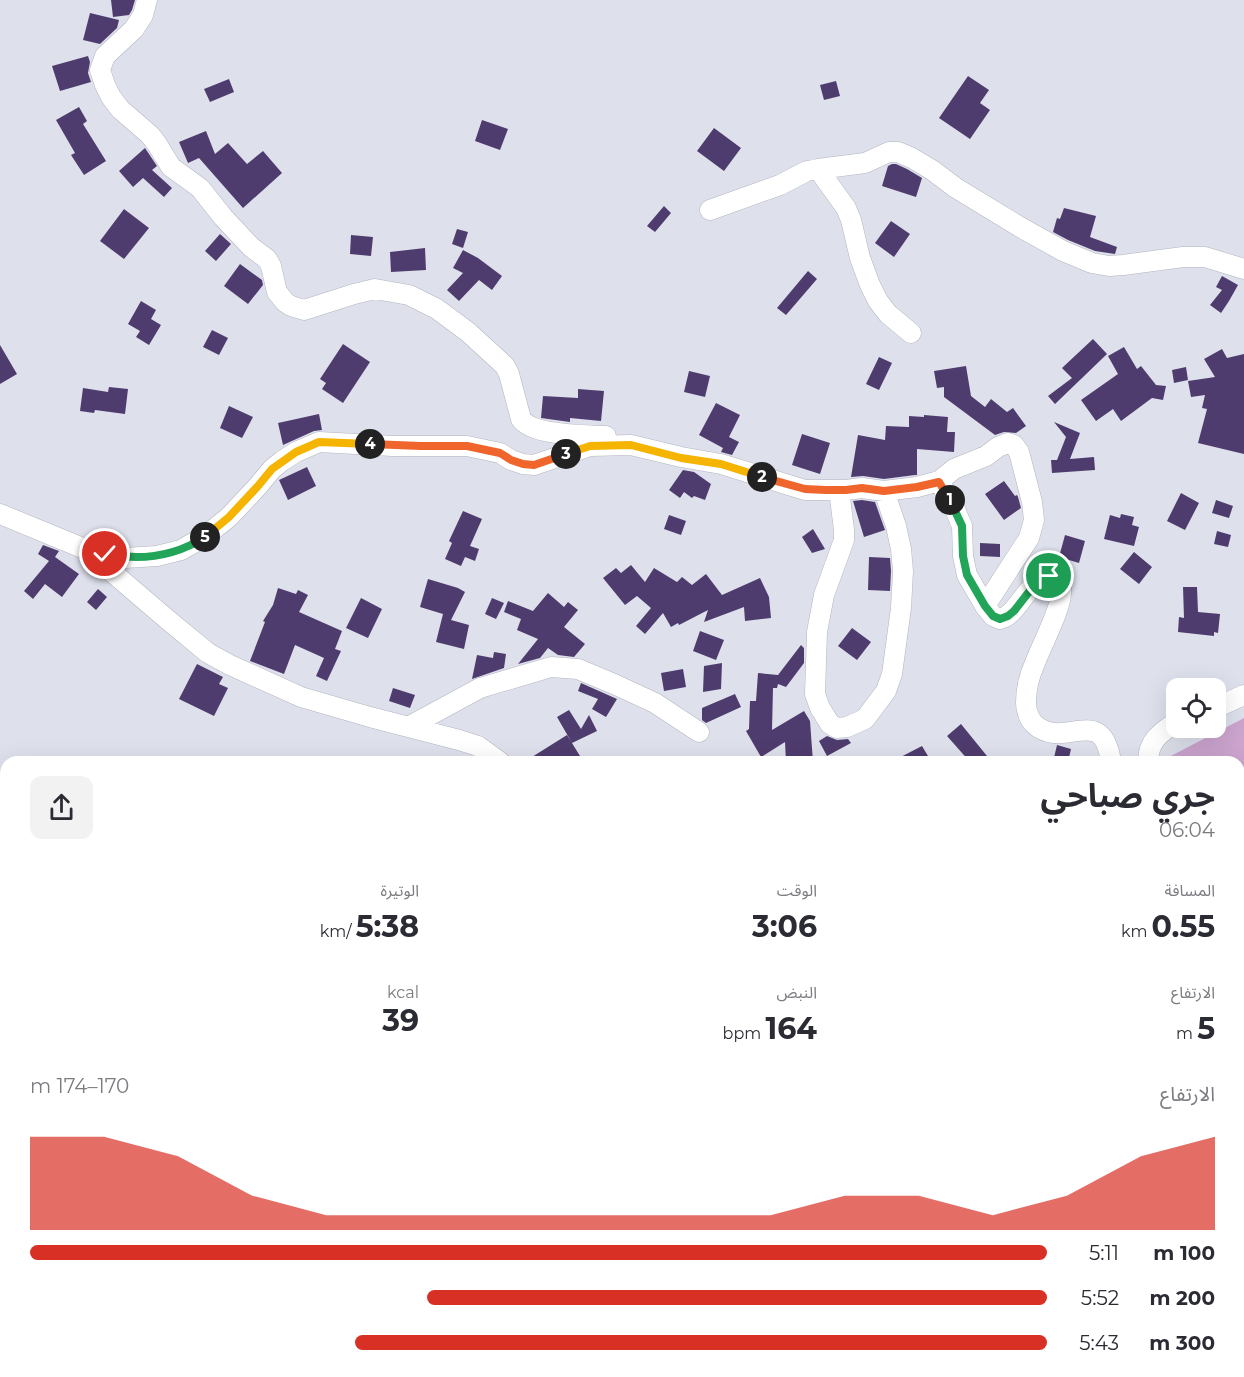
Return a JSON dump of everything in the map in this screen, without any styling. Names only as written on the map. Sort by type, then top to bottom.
[{"type":"street","points":[[147,0],[143,15],[134,29],[105,56],[101,63],[100,70],[105,85],[120,109],[150,135],[171,167],[200,188],[250,247],[267,259],[277,292],[285,302],[304,310],[375,289],[409,295],[453,320],[505,366],[524,424],[542,431],[611,437],[631,445],[681,458],[721,464],[805,489],[862,488],[884,491],[917,487],[939,482],[954,469],[986,456],[998,447],[1008,443],[1014,445],[1019,452],[1032,502],[1034,520],[1029,538],[985,606]]},
{"type":"street","points":[[710,210],[780,185],[807,171],[865,163],[889,152],[898,152],[932,170],[956,188],[1020,227],[1063,251],[1092,263],[1124,266],[1183,256],[1204,257],[1244,269]]},
{"type":"street","points":[[818,169],[846,208],[860,258],[878,301],[888,314],[911,333]]},
{"type":"street","points":[[0,514],[85,549],[125,558],[157,556],[181,550],[204,537],[224,522],[272,469],[296,452],[319,442],[467,446],[500,453],[511,460],[534,465],[590,446],[631,445]]},
{"type":"street","points":[[939,482],[962,526],[963,556],[967,575],[993,616],[1000,619],[1008,616],[1039,579],[1049,576],[1054,577],[1060,583],[1062,591],[1057,610],[1027,684],[1026,705],[1031,721],[1046,731],[1056,734],[1090,729],[1097,731],[1103,737],[1110,756]]},
{"type":"street","points":[[839,490],[844,540],[824,595],[818,632],[815,684],[815,694],[820,708],[830,724],[837,728],[847,727],[865,719],[886,691],[892,674],[901,608],[903,571],[896,526],[884,491]]},
{"type":"street","points":[[85,549],[208,653],[254,677],[301,696],[459,740],[477,746],[491,756]]},
{"type":"street","points":[[408,727],[480,688],[551,668],[578,669],[614,684],[656,703],[699,732]]},
{"type":"street","points":[[1226,703],[1244,695]]},
{"type":"street","points":[[1148,756],[1157,735],[1166,729]]},
{"type":"shaded area","points":[[1244,718],[1244,756],[1171,756],[1206,738],[1226,738],[1226,727]]},
{"type":"building","points":[[111,0],[135,0],[129,15],[113,17]]},
{"type":"building","points":[[90,13],[119,20],[117,28],[100,44],[83,40]]},
{"type":"building","points":[[88,56],[90,62],[88,73],[91,82],[60,91],[52,66]]},
{"type":"building","points":[[968,76],[989,90],[980,103],[990,110],[970,139],[939,118]]},
{"type":"building","points":[[229,79],[234,92],[210,102],[204,89]]},
{"type":"building","points":[[836,81],[840,96],[824,100],[820,85]]},
{"type":"building","points":[[79,107],[87,121],[83,124],[106,161],[84,175],[71,155],[75,153],[56,120]]},
{"type":"building","points":[[482,120],[508,129],[500,150],[475,141]]},
{"type":"building","points":[[714,128],[741,148],[724,171],[697,151]]},
{"type":"building","points":[[206,131],[215,154],[228,143],[247,164],[263,151],[282,173],[243,208],[199,158],[188,163],[179,142]]},
{"type":"building","points":[[145,148],[157,166],[152,170],[172,188],[164,197],[143,178],[133,187],[119,171]]},
{"type":"building","points":[[892,164],[907,169],[922,178],[916,197],[882,186],[888,166]]},
{"type":"building","points":[[664,206],[671,213],[655,232],[647,226]]},
{"type":"building","points":[[1064,208],[1096,216],[1090,237],[1117,247],[1115,254],[1095,251],[1053,232],[1057,218],[1060,219]]},
{"type":"building","points":[[124,209],[149,228],[124,259],[100,241]]},
{"type":"building","points":[[891,221],[910,234],[894,257],[875,243]]},
{"type":"building","points":[[457,229],[468,232],[463,248],[452,244]]},
{"type":"building","points":[[220,234],[231,244],[216,261],[205,251]]},
{"type":"building","points":[[351,235],[373,237],[371,256],[350,254]]},
{"type":"building","points":[[425,248],[426,270],[391,272],[390,252]]},
{"type":"building","points":[[463,250],[502,276],[492,290],[479,280],[459,301],[447,290],[463,273],[453,268]]},
{"type":"building","points":[[240,264],[262,280],[263,285],[248,304],[224,286]]},
{"type":"building","points":[[808,271],[817,279],[786,315],[777,308]]},
{"type":"building","points":[[1222,276],[1238,285],[1221,313],[1210,305],[1222,290],[1216,287]]},
{"type":"building","points":[[141,301],[156,310],[151,319],[161,325],[149,345],[136,337],[140,331],[128,324]]},
{"type":"building","points":[[212,330],[228,338],[219,355],[203,347]]},
{"type":"building","points":[[1093,339],[1107,354],[1055,404],[1048,396],[1072,378],[1062,368]]},
{"type":"building","points":[[343,344],[370,362],[343,403],[322,389],[326,383],[320,379]]},
{"type":"building","points":[[0,345],[17,374],[0,384]]},
{"type":"building","points":[[1124,347],[1137,369],[1141,366],[1156,385],[1166,386],[1163,400],[1152,398],[1121,421],[1113,409],[1096,421],[1081,400],[1118,374],[1108,356]]},
{"type":"building","points":[[1222,349],[1227,358],[1244,354],[1244,454],[1198,443],[1207,409],[1202,408],[1205,395],[1191,397],[1188,381],[1215,377],[1204,359]]},
{"type":"building","points":[[879,357],[892,363],[879,390],[866,384]]},
{"type":"building","points":[[966,366],[971,396],[985,407],[991,399],[1007,412],[1013,408],[1026,426],[1016,433],[1004,432],[995,435],[944,397],[944,387],[937,388],[934,371]]},
{"type":"building","points":[[1186,367],[1188,380],[1174,383],[1172,370]]},
{"type":"building","points":[[689,371],[710,376],[705,397],[684,392]]},
{"type":"building","points":[[109,387],[128,389],[125,414],[95,410],[94,413],[80,411],[83,388],[108,392]]},
{"type":"building","points":[[578,389],[604,391],[601,421],[570,418],[570,422],[541,418],[543,396],[578,398]]},
{"type":"building","points":[[716,403],[740,415],[729,437],[739,442],[732,455],[721,452],[723,448],[699,435]]},
{"type":"building","points":[[229,406],[253,417],[242,438],[220,428]]},
{"type":"building","points":[[319,414],[322,430],[314,431],[283,445],[278,423]]},
{"type":"building","points":[[924,415],[948,417],[947,432],[955,432],[954,452],[917,449],[917,475],[884,479],[851,477],[858,435],[885,440],[886,426],[909,427],[909,416],[924,417]]},
{"type":"building","points":[[1054,422],[1080,433],[1070,459],[1094,457],[1095,470],[1052,473],[1051,460],[1057,460],[1066,437]]},
{"type":"building","points":[[802,434],[830,443],[820,474],[792,465]]},
{"type":"building","points":[[307,467],[316,486],[288,500],[279,480]]},
{"type":"building","points":[[683,470],[694,472],[711,484],[705,500],[694,496],[692,498],[684,492],[680,498],[669,490]]},
{"type":"building","points":[[1004,481],[1015,496],[1017,495],[1021,508],[1004,520],[985,494]]},
{"type":"building","points":[[1181,493],[1199,503],[1185,530],[1167,521]]},
{"type":"building","points":[[1216,500],[1233,506],[1229,518],[1212,513]]},
{"type":"building","points":[[853,501],[875,502],[885,530],[864,537]]},
{"type":"building","points":[[463,511],[482,519],[470,546],[479,549],[475,561],[465,557],[461,566],[445,559],[452,543],[449,541]]},
{"type":"building","points":[[1121,514],[1134,517],[1132,525],[1139,527],[1134,546],[1104,539],[1110,515],[1120,518]]},
{"type":"building","points":[[669,515],[686,521],[681,535],[664,529]]},
{"type":"building","points":[[813,529],[825,549],[812,553],[802,537]]},
{"type":"building","points":[[1217,531],[1231,535],[1228,547],[1214,544]]},
{"type":"building","points":[[1065,535],[1085,541],[1079,563],[1059,557]]},
{"type":"building","points":[[980,543],[1000,544],[1000,557],[980,556]]},
{"type":"building","points":[[43,545],[59,551],[55,557],[79,574],[62,597],[45,584],[33,599],[24,591],[49,561],[38,554]]},
{"type":"building","points":[[1134,552],[1152,567],[1139,584],[1120,569]]},
{"type":"building","points":[[869,557],[890,558],[890,591],[868,590]]},
{"type":"building","points":[[631,565],[645,582],[654,568],[677,582],[682,577],[692,585],[706,574],[722,595],[760,578],[769,597],[771,618],[745,621],[744,607],[704,622],[708,610],[671,627],[663,613],[645,634],[636,626],[651,608],[637,596],[625,605],[603,578],[616,568],[621,573]]},
{"type":"building","points":[[428,579],[465,592],[451,620],[469,625],[464,649],[436,642],[443,614],[420,607]]},
{"type":"building","points":[[1183,587],[1197,587],[1198,612],[1220,614],[1218,633],[1214,632],[1214,636],[1178,632],[1179,617],[1184,618]]},
{"type":"building","points":[[278,588],[296,594],[298,590],[308,595],[299,612],[342,631],[335,649],[341,651],[327,681],[316,676],[324,658],[295,645],[284,674],[250,661],[265,622],[263,621],[273,605]]},
{"type":"building","points":[[98,589],[107,597],[96,610],[87,602]]},
{"type":"building","points":[[548,593],[564,607],[568,602],[578,610],[564,627],[585,644],[574,657],[558,655],[548,648],[540,658],[518,664],[538,639],[517,630],[521,619],[504,612],[508,601],[533,611]]},
{"type":"building","points":[[361,598],[382,609],[368,638],[346,628]]},
{"type":"building","points":[[492,598],[504,603],[496,619],[485,614]]},
{"type":"building","points":[[852,628],[871,642],[857,660],[838,646]]},
{"type":"building","points":[[700,631],[724,640],[716,660],[693,651]]},
{"type":"building","points":[[801,645],[804,648],[804,663],[786,687],[778,684],[777,688],[773,688],[772,730],[804,711],[810,721],[813,756],[786,756],[785,742],[760,756],[746,731],[749,729],[750,701],[756,701],[758,673],[778,675]]},
{"type":"building","points":[[494,652],[506,654],[504,668],[472,679],[477,655],[493,658]]},
{"type":"building","points":[[722,663],[721,689],[703,692],[704,666]]},
{"type":"building","points":[[197,664],[223,677],[219,684],[228,688],[214,716],[179,699]]},
{"type":"building","points":[[683,669],[686,687],[664,691],[661,673]]},
{"type":"building","points":[[581,683],[617,699],[606,717],[592,709],[598,699],[578,691]]},
{"type":"building","points":[[393,688],[415,695],[410,708],[389,701]]},
{"type":"building","points":[[735,694],[741,707],[706,723],[702,720],[702,708]]},
{"type":"building","points":[[569,710],[581,729],[589,715],[597,731],[572,743],[557,717]]},
{"type":"building","points":[[961,724],[987,756],[965,756],[947,736]]},
{"type":"building","points":[[567,735],[580,756],[534,756]]},
{"type":"building","points":[[827,736],[837,740],[848,739],[851,743],[827,756],[819,741]]},
{"type":"building","points":[[1057,745],[1071,749],[1069,756],[1054,756]]},
{"type":"building","points":[[922,746],[928,756],[903,756]]},
{"type":"route","points":[[105,554],[138,558],[157,556],[192,545],[229,517],[272,469],[296,452],[319,442],[393,446],[467,446],[500,453],[511,460],[534,465],[590,446],[631,445],[681,458],[721,464],[805,489],[862,488],[884,491],[939,482],[962,526],[963,556],[967,575],[993,616],[1000,619],[1008,616],[1039,579],[1049,576]]}]
